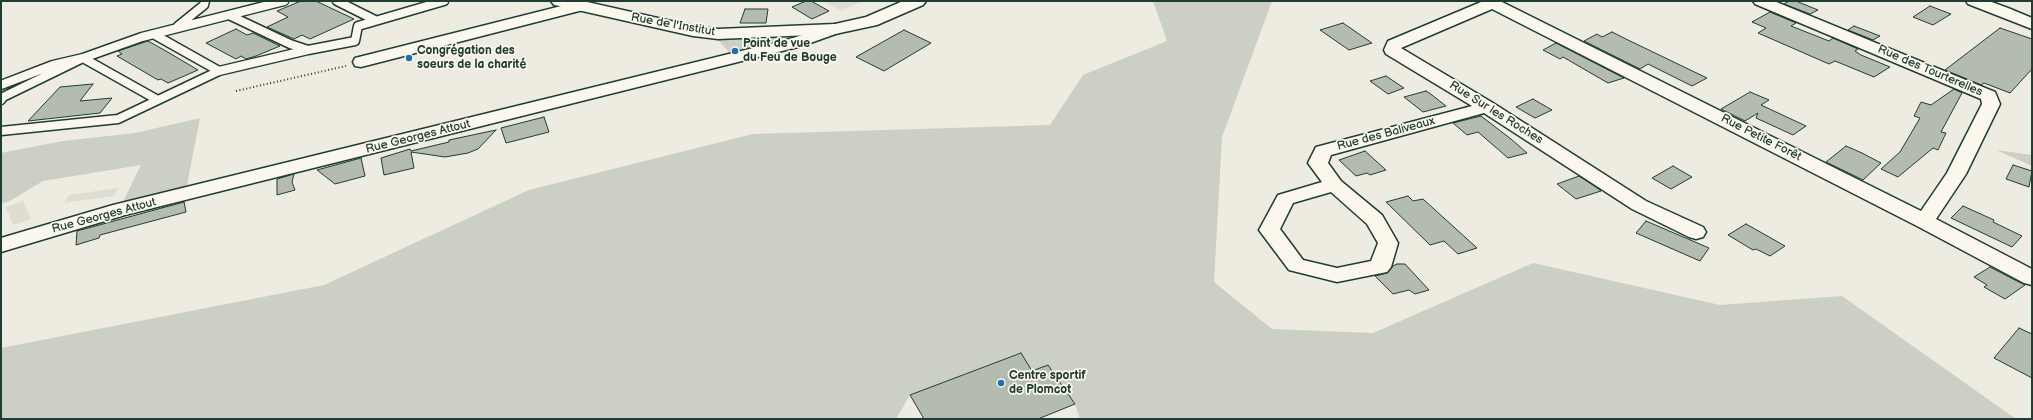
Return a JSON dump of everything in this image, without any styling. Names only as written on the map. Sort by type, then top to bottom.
[{"type":"street","name":"Rue de l'Institut","points":[[560,1],[693,31],[718,34],[835,29],[871,21],[896,12],[917,1]]},
{"type":"street","name":"Rue des Tourterelles","points":[[1761,1],[1989,96],[1991,104],[1956,174],[1924,221]]},
{"type":"street","points":[[1974,1],[2032,24]]},
{"type":"street","name":"Rue Petite Forêt","points":[[1490,2],[1924,221],[2032,278]]},
{"type":"street","name":"Rue Sur les Roches","points":[[1490,2],[1394,45],[1392,50],[1487,107],[1639,205],[1696,232]]},
{"type":"street","points":[[361,62],[581,6]]},
{"type":"street","name":"Rue Georges Attout","points":[[1,245],[120,210],[792,44],[835,29]]},
{"type":"street","name":"Rue des Baliveaux","points":[[1334,185],[1285,199],[1269,230],[1296,265],[1337,275],[1380,267],[1388,243],[1374,220],[1334,185],[1318,163],[1323,151],[1487,107]]},
{"type":"lane","points":[[175,29],[204,4],[205,1]]},
{"type":"lane","points":[[1,100],[3,97],[83,58],[142,37],[231,16],[284,1]]},
{"type":"lane","points":[[337,1],[375,20]]},
{"type":"lane","points":[[1,131],[118,119],[219,71],[308,50],[355,41],[358,26],[444,1]]},
{"type":"lane","points":[[231,16],[290,44],[308,50]]},
{"type":"lane","points":[[155,35],[219,71]]},
{"type":"lane","points":[[1,85],[53,65],[83,58],[156,100]]},
{"type":"path","points":[[236,91],[361,62]]},
{"type":"shaded area","points":[[822,1],[862,1],[841,11]]},
{"type":"shaded area","points":[[1153,1],[1272,1],[1222,137],[1214,282],[1272,329],[1373,333],[1533,263],[1720,305],[1842,296],[2016,419],[1080,419],[1075,404],[1048,365],[1032,371],[1020,353],[910,395],[896,419],[1,419],[1,348],[324,285],[529,190],[753,134],[1050,125],[1083,75],[1167,41]]},
{"type":"shaded area","points":[[780,36],[783,41],[731,54],[717,39]]},
{"type":"shaded area","points":[[200,118],[186,190],[123,202],[141,165],[43,181],[8,202],[1,203],[1,153],[63,141],[135,133]]},
{"type":"shaded area","points":[[1996,150],[2032,155],[2032,166]]},
{"type":"shaded area","points":[[118,188],[114,196],[64,203],[69,195]]},
{"type":"shaded area","points":[[23,201],[31,219],[13,225],[6,207]]},
{"type":"building","points":[[301,1],[316,1],[354,19],[310,39],[302,35],[294,39],[267,27],[288,17],[277,11]]},
{"type":"building","points":[[806,1],[811,1],[829,11],[812,19],[792,7]]},
{"type":"building","points":[[1789,1],[1796,1],[1818,10],[1810,14],[1784,4]]},
{"type":"building","points":[[1930,6],[1951,14],[1933,25],[1913,17]]},
{"type":"building","points":[[745,9],[768,9],[766,23],[740,23]]},
{"type":"building","points":[[1770,12],[1796,23],[1791,26],[1829,41],[1833,38],[1858,49],[1855,51],[1861,55],[1890,67],[1874,77],[1835,61],[1829,64],[1758,33],[1766,28],[1752,22]]},
{"type":"building","points":[[1343,23],[1372,43],[1349,50],[1320,30]]},
{"type":"building","points":[[1854,26],[1880,36],[1873,40],[1848,30]]},
{"type":"building","points":[[2000,28],[2032,39],[2032,69],[2010,93],[1984,83],[1981,85],[1945,70]]},
{"type":"building","points":[[236,29],[247,35],[253,33],[280,46],[246,59],[241,56],[236,59],[206,43]]},
{"type":"building","points":[[904,30],[931,43],[884,71],[856,57]]},
{"type":"building","points":[[1612,32],[1707,78],[1692,86],[1648,64],[1640,69],[1584,41],[1597,34],[1602,37]]},
{"type":"building","points":[[148,41],[198,70],[168,83],[161,79],[158,80],[117,56],[122,54],[118,51]]},
{"type":"building","points":[[1556,43],[1624,78],[1608,83],[1563,57],[1560,59],[1543,50]]},
{"type":"building","points":[[1386,76],[1404,88],[1388,94],[1370,81]]},
{"type":"building","points":[[93,84],[80,101],[112,98],[100,113],[28,121],[60,87]]},
{"type":"building","points":[[1954,89],[1962,93],[1941,132],[1946,133],[1938,150],[1933,148],[1898,177],[1881,169],[1900,152],[1920,118],[1914,116],[1921,102],[1931,105]]},
{"type":"building","points":[[1426,91],[1446,106],[1423,112],[1404,97]]},
{"type":"building","points":[[1750,92],[1769,100],[1761,105],[1806,126],[1793,135],[1756,118],[1758,113],[1745,121],[1721,109]]},
{"type":"building","points":[[1533,99],[1552,110],[1535,118],[1516,107]]},
{"type":"building","points":[[1481,116],[1527,153],[1508,158],[1478,132],[1467,135],[1453,123]]},
{"type":"building","points":[[544,117],[549,132],[506,143],[501,128]]},
{"type":"building","points":[[496,130],[478,149],[468,153],[445,157],[411,152],[414,168],[384,175],[381,158],[410,149],[411,151],[449,142],[449,140]]},
{"type":"building","points":[[1846,146],[1881,163],[1863,180],[1826,162]]},
{"type":"building","points":[[1365,151],[1386,170],[1370,175],[1367,173],[1356,176],[1339,160]]},
{"type":"building","points":[[361,158],[365,176],[335,184],[317,170]]},
{"type":"building","points":[[2013,165],[2032,171],[2029,187],[2006,179]]},
{"type":"building","points":[[1673,166],[1692,177],[1671,189],[1652,178]]},
{"type":"building","points":[[294,174],[292,182],[295,190],[277,195],[277,179]]},
{"type":"building","points":[[1579,176],[1601,191],[1576,199],[1557,184]]},
{"type":"building","points":[[1408,196],[1413,201],[1423,199],[1477,248],[1458,254],[1444,241],[1430,245],[1386,202]]},
{"type":"building","points":[[184,202],[186,212],[100,235],[99,238],[76,245],[77,231]]},
{"type":"building","points":[[1963,206],[1994,220],[1993,222],[2022,236],[2012,247],[1951,218]]},
{"type":"building","points":[[1646,221],[1709,248],[1700,261],[1636,233]]},
{"type":"building","points":[[1746,224],[1785,246],[1770,256],[1756,249],[1753,250],[1728,235]]},
{"type":"building","points":[[1397,264],[1405,264],[1429,290],[1415,294],[1409,290],[1393,294],[1375,276],[1387,273]]},
{"type":"building","points":[[1990,267],[2025,285],[2005,299],[1984,287],[1987,285],[1974,277]]},
{"type":"building","points":[[2019,328],[2032,334],[2032,378],[1994,358]]},
{"type":"building","name":"Centre sportif de Plomcot","points":[[1021,353],[1032,371],[1048,365],[1075,404],[1038,419],[924,419],[910,395]]},
{"type":"place","name":"Point de vue du Feu de Bouge","points":[[735,51]]},
{"type":"place","name":"Congrégation des soeurs de la charité","points":[[409,58]]},
{"type":"place","name":"Centre sportif de Plomcot","points":[[1001,383]]}]
